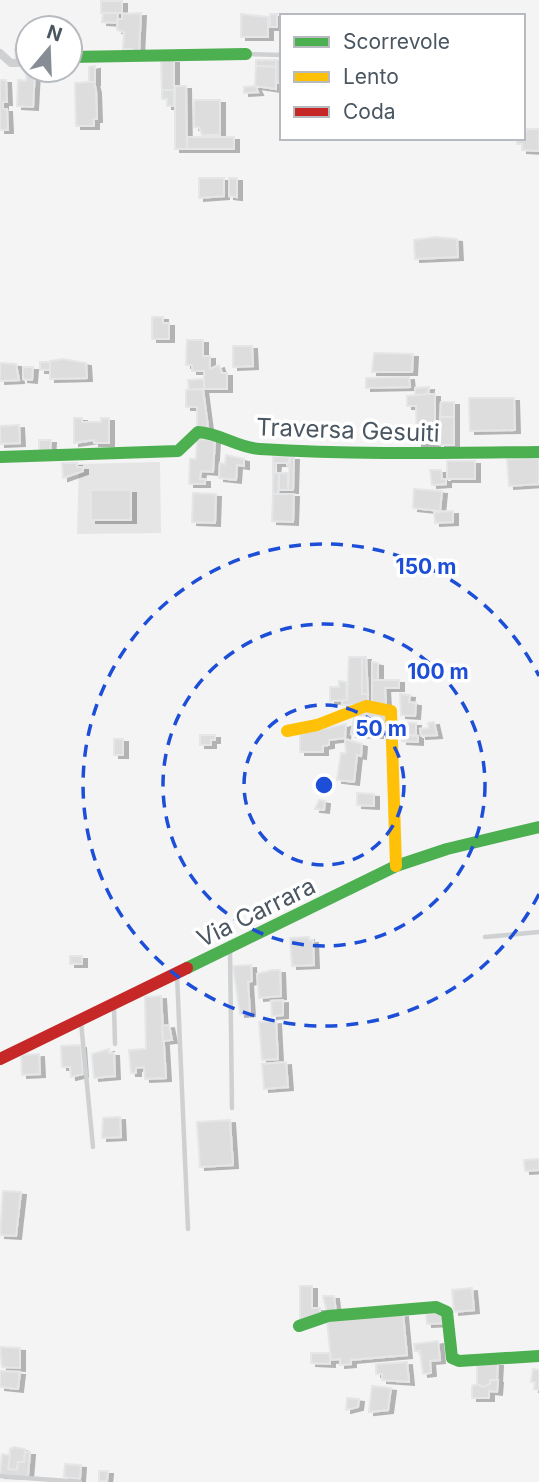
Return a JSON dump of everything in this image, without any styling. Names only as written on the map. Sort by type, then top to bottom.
[{"type":"street","points":[[0,53],[14,63]]},
{"type":"street","points":[[84,57],[246,54]]},
{"type":"street","name":"Traversa Gesuiti","points":[[0,457],[178,451],[198,432],[212,433],[255,449],[409,454],[539,453]]},
{"type":"street","points":[[287,732],[329,721],[352,709],[381,707],[391,711],[396,866]]},
{"type":"street","name":"Via Carrara","points":[[0,1059],[396,866],[447,849],[539,827]]},
{"type":"street","points":[[299,1326],[328,1317],[436,1307],[447,1312],[453,1358],[458,1361],[539,1356]]},
{"type":"lane","points":[[246,54],[280,55]]},
{"type":"lane","points":[[485,937],[539,932]]},
{"type":"lane","points":[[230,949],[232,1108]]},
{"type":"lane","points":[[177,975],[188,1229]]},
{"type":"lane","points":[[114,1005],[115,1044]]},
{"type":"lane","points":[[80,1021],[93,1147]]},
{"type":"lane","points":[[0,1476],[80,1482]]},
{"type":"shaded area","points":[[160,462],[161,533],[77,534],[79,464]]},
{"type":"building","points":[[101,1],[122,1],[122,13],[101,13]]},
{"type":"building","points":[[103,13],[118,13],[117,23],[102,22]]},
{"type":"building","points":[[141,13],[139,53],[131,53],[132,49],[123,49],[124,32],[117,30],[118,19],[122,19],[122,14]]},
{"type":"building","points":[[241,14],[268,17],[268,37],[241,37]]},
{"type":"building","points":[[270,14],[277,14],[277,27],[270,27]]},
{"type":"building","points":[[161,60],[174,60],[174,90],[162,90]]},
{"type":"building","points":[[256,60],[276,60],[276,67],[256,66]]},
{"type":"building","points":[[276,60],[280,60],[280,83],[276,83]]},
{"type":"building","points":[[95,66],[95,82],[89,82],[89,67]]},
{"type":"building","points":[[256,66],[276,67],[276,89],[255,86]]},
{"type":"building","points":[[0,80],[6,80],[7,102],[3,102],[3,109],[7,109],[8,130],[0,130]]},
{"type":"building","points":[[94,82],[96,90],[97,119],[94,119],[94,126],[76,126],[75,84]]},
{"type":"building","points":[[18,84],[34,84],[33,107],[17,106]]},
{"type":"building","points":[[175,86],[186,86],[187,149],[175,149]]},
{"type":"building","points":[[255,86],[258,92],[244,93],[244,87]]},
{"type":"building","points":[[162,90],[174,90],[174,106],[167,106],[167,99],[162,99]]},
{"type":"building","points":[[194,100],[220,100],[220,135],[202,135],[199,127],[194,127]]},
{"type":"building","points":[[527,129],[539,129],[539,151],[522,150],[522,144],[517,144],[517,140],[525,140]]},
{"type":"building","points":[[187,137],[234,137],[234,149],[187,149]]},
{"type":"building","points":[[199,178],[224,178],[224,196],[199,198]]},
{"type":"building","points":[[229,178],[237,178],[237,197],[229,196]]},
{"type":"building","points":[[435,237],[457,239],[458,257],[415,259],[414,240]]},
{"type":"building","points":[[152,317],[163,317],[163,323],[169,323],[169,339],[152,339]]},
{"type":"building","points":[[187,340],[203,340],[203,356],[210,356],[210,369],[219,365],[222,373],[227,373],[227,389],[204,389],[204,371],[192,371],[192,365],[186,365]]},
{"type":"building","points":[[233,346],[252,346],[253,366],[233,367]]},
{"type":"building","points":[[374,353],[413,354],[412,372],[372,372]]},
{"type":"building","points":[[63,359],[86,363],[87,378],[50,379],[50,361]]},
{"type":"building","points":[[40,362],[50,362],[50,370],[40,370]]},
{"type":"building","points":[[0,363],[16,364],[19,380],[0,381]]},
{"type":"building","points":[[23,367],[33,367],[32,380],[23,379]]},
{"type":"building","points":[[409,377],[410,387],[366,388],[366,378]]},
{"type":"building","points":[[204,379],[204,389],[189,390],[188,380]]},
{"type":"building","points":[[429,387],[428,394],[415,396],[415,388]]},
{"type":"building","points":[[203,389],[208,427],[197,428],[197,407],[186,407],[186,390]]},
{"type":"building","points":[[435,394],[435,443],[417,443],[416,406],[407,406],[407,396]]},
{"type":"building","points":[[469,398],[514,398],[515,430],[470,431]]},
{"type":"building","points":[[441,402],[454,402],[454,417],[440,417]]},
{"type":"building","points":[[440,417],[454,417],[454,445],[440,445]]},
{"type":"building","points":[[74,418],[82,418],[82,422],[101,422],[101,418],[109,418],[109,443],[94,443],[94,440],[74,443]]},
{"type":"building","points":[[19,425],[20,443],[0,444],[0,426]]},
{"type":"building","points":[[197,439],[215,440],[213,472],[201,471],[200,479],[205,479],[205,484],[189,484],[190,459],[196,459]]},
{"type":"building","points":[[39,440],[51,440],[50,453],[39,453]]},
{"type":"building","points":[[226,455],[244,459],[244,466],[237,465],[236,480],[219,478],[220,463],[225,464]]},
{"type":"building","points":[[273,456],[290,457],[287,466],[287,463],[273,463]]},
{"type":"building","points":[[290,457],[294,457],[293,490],[288,490]]},
{"type":"building","points":[[539,458],[539,484],[509,486],[507,459]]},
{"type":"building","points":[[447,461],[475,461],[475,479],[447,479]]},
{"type":"building","points":[[62,463],[77,463],[77,467],[83,467],[83,471],[63,478]]},
{"type":"building","points":[[273,463],[276,463],[275,473],[279,473],[278,494],[273,494]]},
{"type":"building","points":[[430,470],[441,470],[446,484],[432,485]]},
{"type":"building","points":[[279,473],[288,473],[288,490],[279,490]]},
{"type":"building","points":[[414,489],[442,491],[440,511],[413,508]]},
{"type":"building","points":[[91,490],[131,490],[131,520],[91,520]]},
{"type":"building","points":[[193,493],[216,494],[215,523],[192,522]]},
{"type":"building","points":[[273,494],[294,494],[293,522],[272,521]]},
{"type":"building","points":[[453,511],[453,522],[435,523],[434,512]]},
{"type":"building","points":[[349,657],[362,657],[362,694],[368,694],[368,705],[342,705],[342,700],[347,700]]},
{"type":"building","points":[[362,657],[366,657],[368,694],[362,694]]},
{"type":"building","points":[[372,662],[378,663],[378,680],[372,680]]},
{"type":"building","points":[[372,680],[399,680],[399,688],[385,688],[386,704],[372,704]]},
{"type":"building","points":[[339,681],[346,682],[347,700],[330,701],[330,687],[339,687]]},
{"type":"building","points":[[400,694],[410,695],[409,702],[416,703],[415,716],[401,715]]},
{"type":"building","points":[[387,712],[387,724],[378,724],[378,735],[351,734],[355,713]]},
{"type":"building","points":[[434,722],[437,735],[421,736],[420,729],[429,728],[428,723]]},
{"type":"building","points":[[402,723],[416,723],[416,735],[402,735]]},
{"type":"building","points":[[346,724],[345,738],[329,740],[329,745],[323,746],[323,752],[300,752],[300,734]]},
{"type":"building","points":[[200,735],[215,735],[215,740],[211,740],[211,745],[200,745]]},
{"type":"building","points":[[402,735],[418,736],[418,742],[402,741]]},
{"type":"building","points":[[114,739],[123,739],[123,755],[114,755]]},
{"type":"building","points":[[345,739],[362,744],[361,756],[357,755],[354,782],[337,780],[341,753],[346,753]]},
{"type":"building","points":[[357,793],[374,794],[374,806],[357,805]]},
{"type":"building","points":[[319,800],[325,801],[324,810],[315,809]]},
{"type":"building","points":[[309,937],[309,940],[313,940],[314,965],[292,966],[290,938]]},
{"type":"building","points":[[70,956],[82,956],[82,964],[70,964]]},
{"type":"building","points":[[251,965],[252,981],[248,982],[250,1013],[240,1014],[233,966]]},
{"type":"building","points":[[280,970],[281,996],[259,998],[257,974]]},
{"type":"building","points":[[161,996],[166,1078],[145,1079],[144,1067],[136,1068],[136,1073],[131,1073],[129,1050],[146,1049],[145,997]]},
{"type":"building","points":[[283,1000],[283,1015],[272,1016],[271,1001]]},
{"type":"building","points":[[276,1021],[278,1059],[262,1060],[259,1022]]},
{"type":"building","points":[[169,1025],[172,1040],[163,1041],[162,1026]]},
{"type":"building","points":[[81,1045],[83,1074],[71,1077],[70,1067],[62,1067],[61,1046]]},
{"type":"building","points":[[109,1049],[109,1053],[114,1053],[115,1076],[94,1078],[92,1054]]},
{"type":"building","points":[[39,1054],[40,1074],[22,1075],[21,1055]]},
{"type":"building","points":[[286,1062],[288,1087],[264,1089],[262,1064]]},
{"type":"building","points":[[120,1117],[121,1137],[102,1138],[103,1118]]},
{"type":"building","points":[[230,1120],[233,1165],[200,1167],[197,1122]]},
{"type":"building","points":[[539,1159],[539,1170],[525,1171],[524,1160]]},
{"type":"building","points":[[3,1191],[21,1192],[16,1236],[0,1235]]},
{"type":"building","points":[[300,1286],[312,1286],[312,1308],[320,1308],[320,1318],[300,1320]]},
{"type":"building","points":[[472,1288],[474,1310],[454,1312],[452,1290]]},
{"type":"building","points":[[323,1296],[334,1296],[336,1313],[327,1313]]},
{"type":"building","points":[[444,1312],[447,1323],[427,1324],[426,1314]]},
{"type":"building","points":[[403,1314],[407,1355],[351,1360],[351,1364],[340,1365],[340,1359],[331,1360],[327,1321]]},
{"type":"building","points":[[438,1341],[440,1360],[430,1361],[431,1373],[423,1374],[420,1351],[415,1351],[414,1344]]},
{"type":"building","points":[[0,1347],[20,1348],[20,1368],[2,1367]]},
{"type":"building","points":[[311,1353],[330,1353],[330,1364],[311,1363]]},
{"type":"building","points":[[407,1362],[409,1382],[382,1380],[382,1374],[376,1374],[376,1364]]},
{"type":"building","points":[[477,1363],[498,1363],[497,1380],[490,1380],[490,1384],[483,1387],[477,1384]]},
{"type":"building","points":[[533,1369],[539,1370],[539,1390],[534,1389],[535,1382],[531,1382]]},
{"type":"building","points":[[0,1371],[20,1372],[18,1389],[0,1387]]},
{"type":"building","points":[[490,1380],[498,1380],[497,1392],[489,1391],[489,1398],[472,1398],[472,1386],[477,1384],[483,1387],[490,1384]]},
{"type":"building","points":[[372,1386],[391,1388],[388,1410],[369,1412]]},
{"type":"building","points":[[347,1398],[359,1399],[358,1407],[346,1410]]},
{"type":"building","points":[[10,1449],[25,1449],[24,1462],[18,1462],[17,1470],[8,1469]]},
{"type":"building","points":[[25,1452],[30,1452],[28,1476],[0,1475],[2,1454],[10,1455],[8,1469],[17,1470],[18,1462],[24,1462]]},
{"type":"building","points":[[65,1464],[81,1465],[80,1479],[64,1477]]},
{"type":"building","points":[[99,1471],[108,1471],[107,1481],[99,1481]]},
{"type":"traffic: fast","points":[[84,57],[246,54]]},
{"type":"traffic: fast","points":[[0,457],[178,451],[198,432],[260,449],[365,453],[539,452]]},
{"type":"traffic: fast","points":[[187,968],[396,866],[447,849],[539,827]]},
{"type":"traffic: fast","points":[[299,1326],[328,1316],[436,1307],[447,1312],[452,1358],[459,1361],[539,1356]]},
{"type":"traffic: slow","points":[[287,731],[317,725],[366,706],[391,711],[396,866]]},
{"type":"traffic: jam","points":[[0,1059],[187,968]]}]
